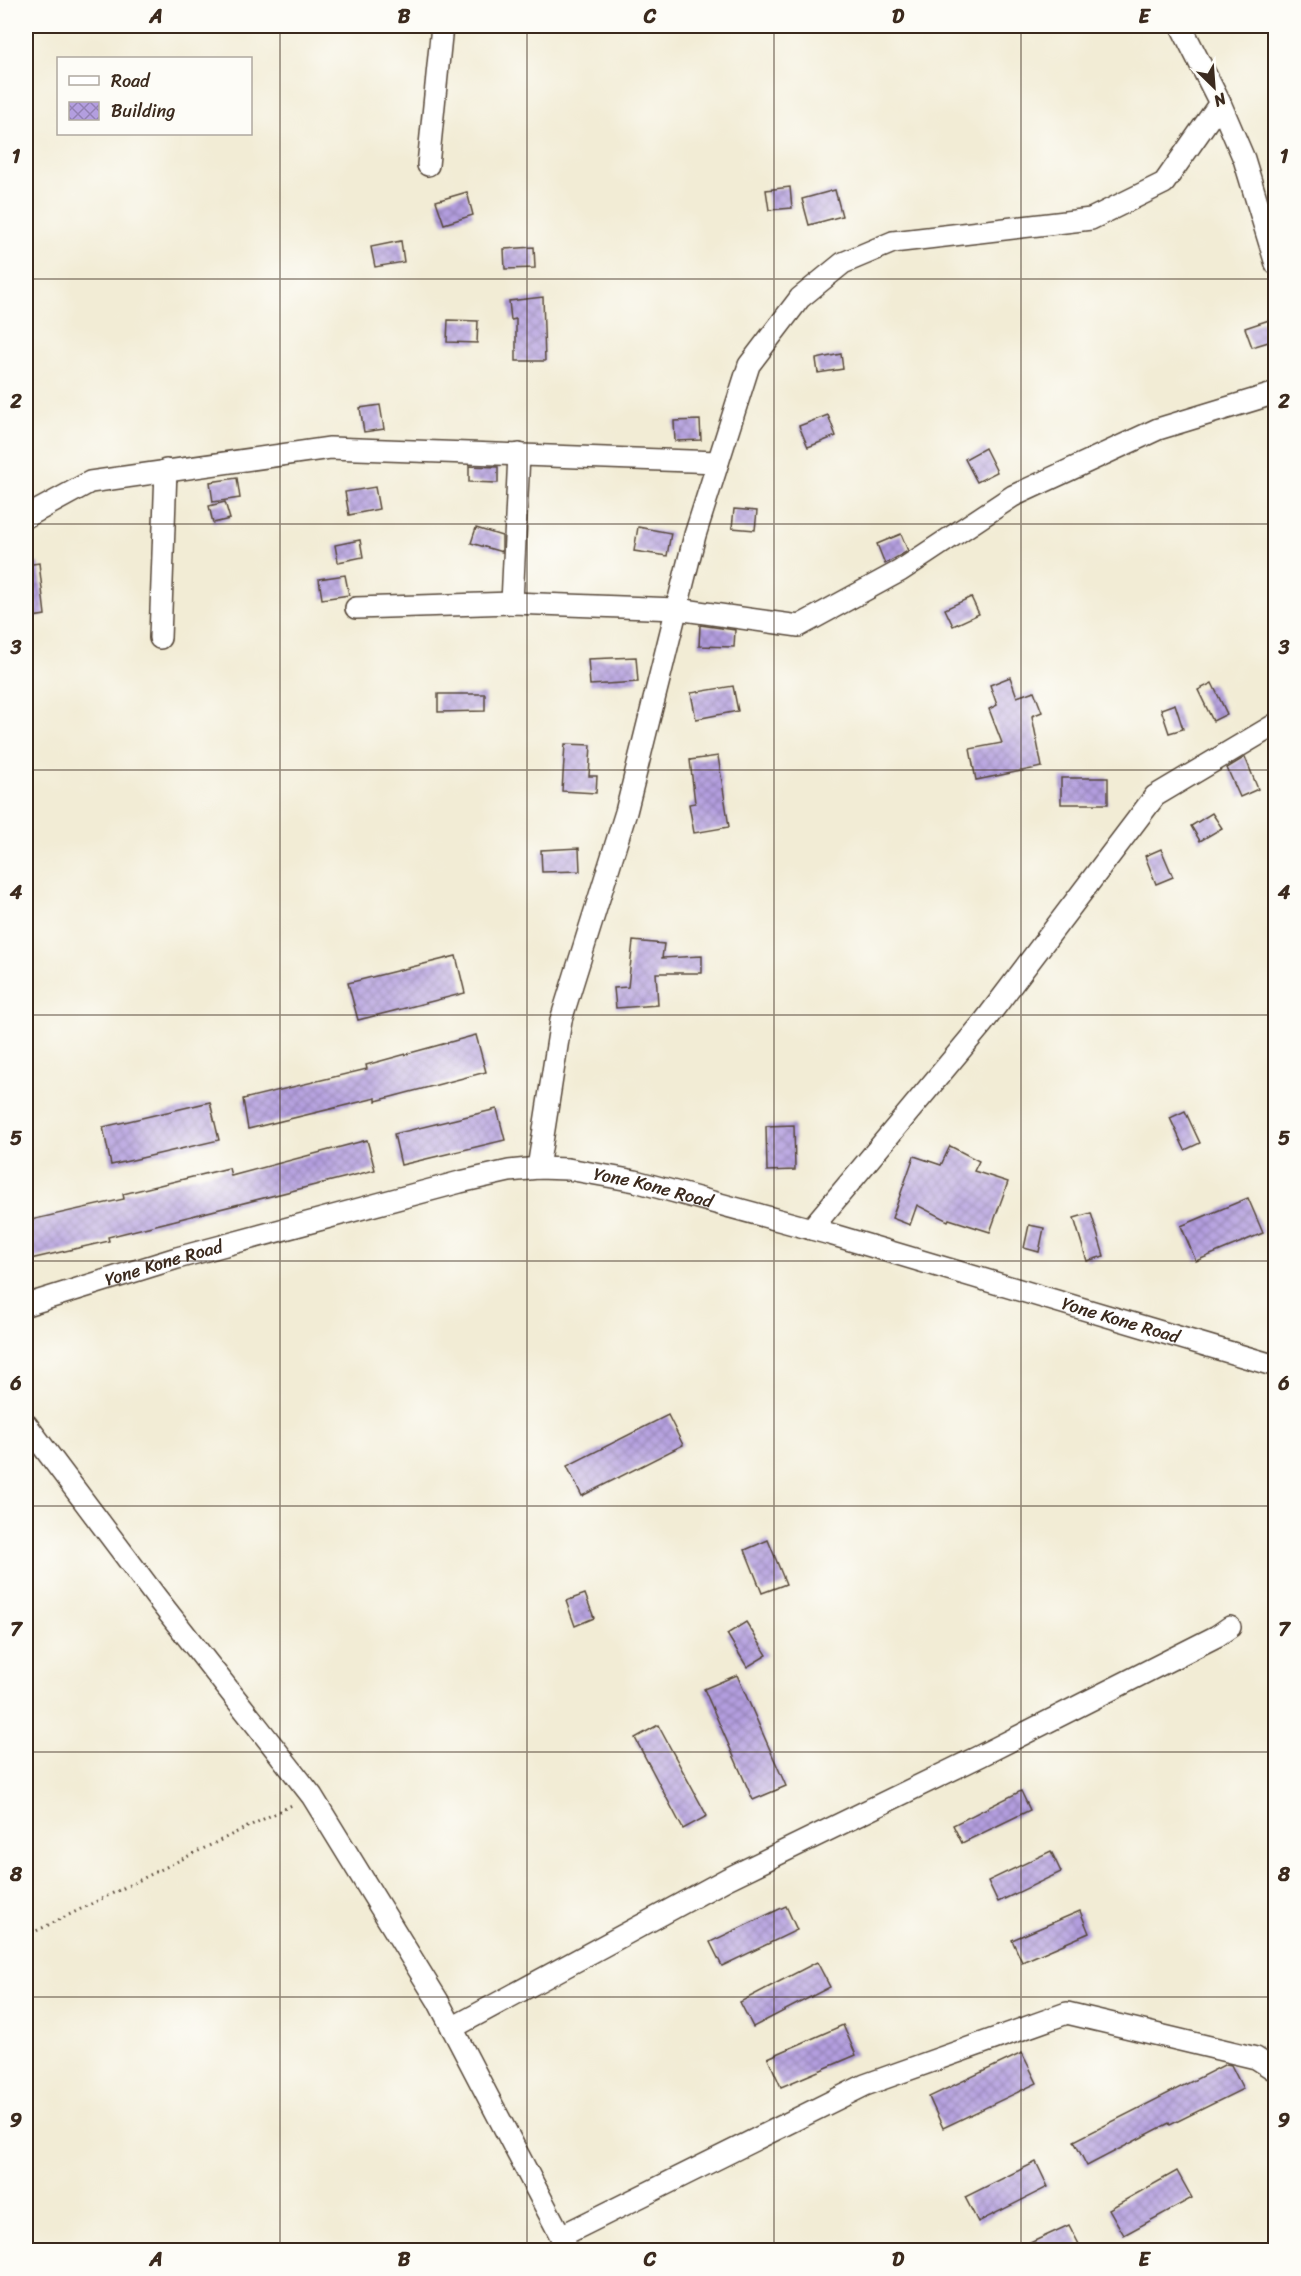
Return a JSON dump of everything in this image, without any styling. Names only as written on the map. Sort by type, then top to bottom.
[{"type":"street","points":[[428,165],[442,26]]},
{"type":"street","points":[[1181,26],[1220,102],[1244,159],[1275,264]]},
{"type":"street","points":[[538,1168],[561,1020],[626,812],[695,536],[749,365],[800,298],[843,263],[893,242],[1091,219],[1164,183],[1220,102]]},
{"type":"street","points":[[356,608],[512,603],[677,609],[799,626],[900,571],[1013,496],[1158,429],[1275,393]]},
{"type":"street","points":[[26,516],[90,482],[330,448],[718,462]]},
{"type":"street","points":[[512,603],[519,454]]},
{"type":"street","points":[[160,638],[166,470]]},
{"type":"street","points":[[811,1229],[983,1023],[1155,796],[1275,724]]},
{"type":"street","name":"Yone Kone Road","points":[[26,1305],[177,1258],[392,1200],[509,1171],[538,1168],[568,1169],[635,1181],[811,1229],[1275,1366]]},
{"type":"street","points":[[26,1424],[156,1597],[312,1796],[438,2001],[564,2243],[865,2085],[1067,2013],[1256,2058],[1275,2071]]},
{"type":"street","points":[[452,2028],[727,1879],[990,1750],[1217,1636],[1230,1627]]},
{"type":"path","points":[[26,1936],[312,1796]]},
{"type":"building","points":[[790,187],[792,208],[769,210],[766,190]]},
{"type":"building","points":[[835,190],[842,216],[809,225],[802,199]]},
{"type":"building","points":[[467,192],[473,215],[444,224],[436,201]]},
{"type":"building","points":[[401,241],[404,262],[375,267],[371,247]]},
{"type":"building","points":[[534,247],[535,268],[505,269],[504,249]]},
{"type":"building","points":[[543,297],[545,361],[516,361],[516,319],[511,320],[509,301]]},
{"type":"building","points":[[1272,319],[1275,340],[1252,347],[1245,328]]},
{"type":"building","points":[[448,320],[478,321],[477,343],[447,342]]},
{"type":"building","points":[[841,354],[843,369],[818,373],[816,359]]},
{"type":"building","points":[[380,405],[384,429],[364,432],[360,408]]},
{"type":"building","points":[[828,415],[836,436],[808,447],[799,426]]},
{"type":"building","points":[[700,420],[701,440],[675,441],[674,421]]},
{"type":"building","points":[[985,448],[997,472],[977,482],[965,459]]},
{"type":"building","points":[[469,466],[498,467],[498,483],[469,482]]},
{"type":"building","points":[[237,478],[240,498],[213,502],[210,482]]},
{"type":"building","points":[[375,487],[379,509],[349,515],[345,492]]},
{"type":"building","points":[[225,502],[230,519],[213,523],[209,506]]},
{"type":"building","points":[[734,509],[757,511],[755,530],[732,528]]},
{"type":"building","points":[[638,527],[671,533],[667,556],[634,551]]},
{"type":"building","points":[[476,528],[502,536],[502,552],[471,543]]},
{"type":"building","points":[[901,534],[908,551],[885,564],[877,544]]},
{"type":"building","points":[[360,540],[363,557],[338,562],[335,545]]},
{"type":"building","points":[[39,563],[45,615],[26,618],[26,565]]},
{"type":"building","points":[[345,575],[349,595],[322,599],[319,579]]},
{"type":"building","points":[[971,597],[979,614],[953,626],[945,609]]},
{"type":"building","points":[[700,625],[735,630],[734,647],[699,646]]},
{"type":"building","points":[[636,657],[638,682],[590,685],[588,659]]},
{"type":"building","points":[[1010,677],[1017,697],[1034,691],[1042,712],[1032,716],[1042,767],[976,780],[970,749],[1002,743],[989,709],[997,705],[990,685]]},
{"type":"building","points":[[1212,683],[1227,714],[1213,721],[1198,690]]},
{"type":"building","points":[[733,686],[738,711],[696,719],[691,693]]},
{"type":"building","points":[[438,694],[485,694],[485,711],[438,712]]},
{"type":"building","points":[[1175,704],[1183,729],[1169,733],[1161,709]]},
{"type":"building","points":[[565,744],[591,745],[589,776],[597,776],[596,793],[562,791]]},
{"type":"building","points":[[718,756],[729,827],[694,833],[689,804],[695,803],[690,760]]},
{"type":"building","points":[[1245,757],[1258,789],[1240,797],[1227,768]]},
{"type":"building","points":[[1061,778],[1108,778],[1108,804],[1061,804]]},
{"type":"building","points":[[1212,813],[1222,828],[1200,841],[1191,826]]},
{"type":"building","points":[[579,848],[580,871],[542,872],[541,850]]},
{"type":"building","points":[[1161,849],[1173,877],[1156,884],[1145,856]]},
{"type":"building","points":[[633,941],[664,944],[662,958],[702,956],[702,973],[656,973],[658,1005],[616,1008],[614,988],[628,987]]},
{"type":"building","points":[[456,956],[465,993],[358,1020],[348,983]]},
{"type":"building","points":[[476,1035],[486,1072],[376,1101],[376,1098],[248,1129],[243,1099],[367,1069],[366,1065]]},
{"type":"building","points":[[210,1102],[219,1140],[111,1165],[103,1127]]},
{"type":"building","points":[[497,1109],[505,1140],[401,1165],[394,1134]]},
{"type":"building","points":[[1185,1111],[1200,1143],[1185,1150],[1170,1118]]},
{"type":"building","points":[[794,1125],[795,1170],[767,1171],[766,1126]]},
{"type":"building","points":[[367,1140],[375,1170],[108,1237],[109,1241],[26,1260],[26,1221],[124,1199],[123,1194],[229,1168],[231,1176]]},
{"type":"building","points":[[950,1146],[979,1161],[974,1171],[1008,1182],[990,1232],[949,1219],[948,1221],[917,1205],[910,1225],[892,1218],[914,1156],[941,1165]]},
{"type":"building","points":[[1248,1198],[1263,1233],[1196,1261],[1181,1226]]},
{"type":"building","points":[[1091,1213],[1104,1256],[1087,1261],[1074,1218]]},
{"type":"building","points":[[1029,1225],[1044,1228],[1039,1252],[1024,1248]]},
{"type":"building","points":[[668,1415],[683,1445],[582,1496],[567,1466]]},
{"type":"building","points":[[768,1540],[786,1584],[762,1593],[745,1550]]},
{"type":"building","points":[[585,1594],[594,1618],[575,1626],[566,1601]]},
{"type":"building","points":[[746,1622],[767,1655],[747,1667],[727,1634]]},
{"type":"building","points":[[737,1675],[786,1786],[753,1800],[704,1689]]},
{"type":"building","points":[[658,1725],[707,1816],[683,1829],[635,1738]]},
{"type":"building","points":[[1021,1791],[1030,1810],[962,1843],[953,1825]]},
{"type":"building","points":[[1051,1851],[1061,1872],[998,1902],[988,1881]]},
{"type":"building","points":[[786,1906],[797,1930],[722,1966],[710,1942]]},
{"type":"building","points":[[1080,1911],[1089,1933],[1022,1962],[1012,1940]]},
{"type":"building","points":[[817,1962],[830,1987],[753,2027],[740,2002]]},
{"type":"building","points":[[843,2025],[856,2055],[781,2087],[768,2058]]},
{"type":"building","points":[[1022,2053],[1037,2083],[943,2128],[929,2097]]},
{"type":"building","points":[[1226,2064],[1231,2065],[1243,2089],[1170,2125],[1169,2123],[1087,2166],[1074,2141]]},
{"type":"building","points":[[1036,2162],[1048,2187],[978,2222],[965,2197]]},
{"type":"building","points":[[1177,2171],[1192,2198],[1124,2235],[1109,2209]]},
{"type":"building","points":[[1069,2225],[1082,2250],[1015,2250]]}]
